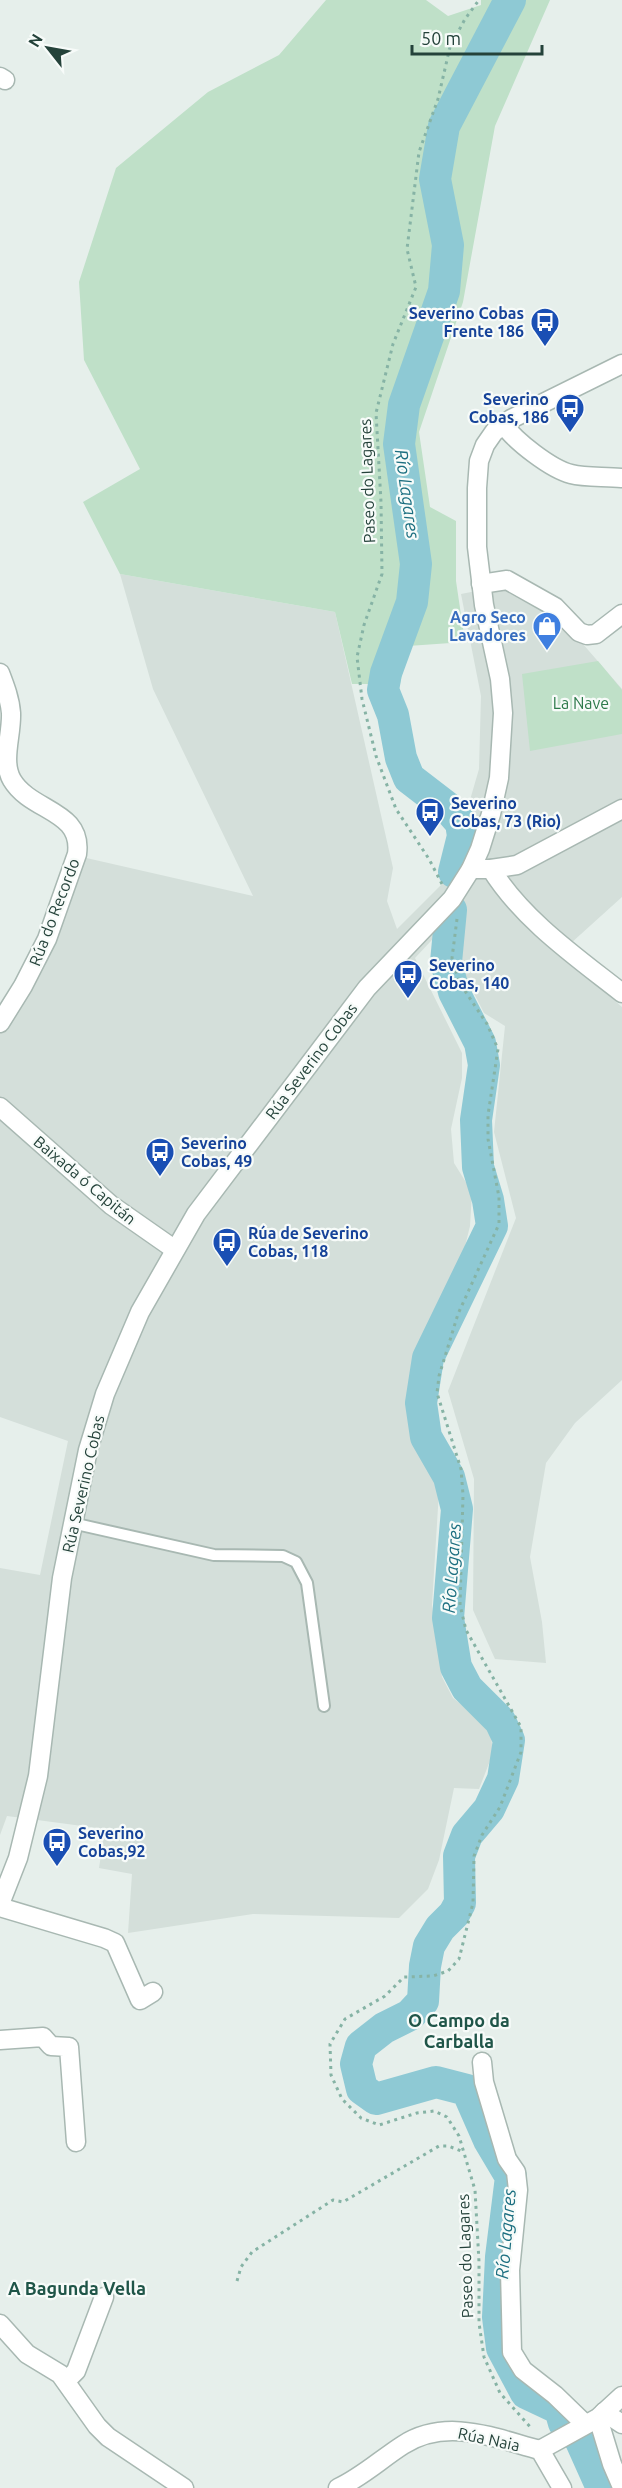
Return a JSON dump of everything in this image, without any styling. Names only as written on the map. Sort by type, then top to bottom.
[{"type":"street","name":"Rúa Severino Cobas","points":[[0,1905],[18,1858],[38,1776],[60,1588],[88,1450],[105,1394],[140,1312],[196,1214],[344,1017],[408,944],[452,899],[471,869],[491,814],[499,778],[503,713],[500,679],[481,584],[475,516],[479,461],[485,445],[494,432],[504,425],[622,364]]},
{"type":"street","points":[[504,425],[512,437],[570,474],[622,477]]},
{"type":"street","points":[[481,584],[507,580],[555,607],[579,632],[587,635],[596,634],[622,614]]},
{"type":"street","name":"Rúa do Recordo","points":[[0,673],[11,711],[10,743],[3,751],[8,771],[18,789],[67,822],[76,832],[79,842],[77,854],[47,939],[23,986],[0,1023]]},
{"type":"street","points":[[471,869],[517,865],[622,809]]},
{"type":"street","points":[[491,869],[504,890],[544,930],[622,993]]},
{"type":"street","name":"Baixada ó Capitán","points":[[0,1107],[111,1205],[174,1249]]},
{"type":"street","points":[[0,1905],[114,1943],[140,2000],[153,1992]]},
{"type":"street","points":[[0,2040],[43,2037],[51,2046],[69,2047],[76,2142]]},
{"type":"street","points":[[482,2062],[484,2082],[507,2159],[516,2172],[518,2190],[510,2270],[512,2352],[523,2370],[591,2421],[622,2487]]},
{"type":"street","points":[[66,2381],[76,2370],[104,2297]]},
{"type":"street","points":[[0,2324],[27,2354],[60,2374],[97,2426],[108,2437],[184,2488]]},
{"type":"street","points":[[549,2445],[591,2421],[622,2396]]},
{"type":"street","points":[[591,2421],[622,2424]]},
{"type":"street","name":"Rúa Naia","points":[[338,2488],[355,2480],[403,2445],[424,2434],[448,2431],[471,2432],[549,2445],[562,2488]]},
{"type":"lane","points":[[72,1522],[214,1555],[283,1556],[296,1562],[307,1583],[324,1706]]},
{"type":"path","name":"Paseo do Lagares","points":[[444,888],[429,859],[396,808],[376,756],[362,699],[357,657],[364,625],[382,574],[376,413],[393,344],[416,287],[407,249],[419,152],[438,99],[450,47],[465,19],[479,0]]},
{"type":"path","name":"Paseo do Lagares","points":[[457,918],[452,958],[459,982],[487,1024],[498,1048],[488,1115],[488,1139],[499,1197],[499,1224],[458,1314],[439,1376],[437,1393],[461,1469],[463,1495],[460,1605],[466,1630],[521,1727],[521,1752],[501,1807],[482,1835],[474,1856],[473,1903],[459,1959],[448,1971],[433,1976],[404,1977],[385,1996],[345,2019],[330,2044],[331,2075],[342,2099],[361,2118],[380,2125],[417,2113],[434,2111],[447,2117],[459,2136],[475,2190],[479,2262],[479,2323],[484,2357],[500,2392],[549,2445]]},
{"type":"path","points":[[237,2281],[241,2267],[252,2252],[333,2200],[343,2202],[439,2146],[448,2146],[464,2152]]},
{"type":"shaded area","points":[[120,574],[335,612],[393,868],[387,901],[397,929],[445,881],[464,853],[463,824],[479,769],[481,696],[461,594],[507,585],[556,613],[622,689],[622,897],[560,953],[622,1007],[622,1380],[575,1423],[546,1463],[530,1557],[542,1622],[546,1663],[495,1659],[473,1610],[474,1479],[448,1391],[516,1218],[494,1132],[505,1026],[484,1013],[455,956],[464,910],[461,909],[415,958],[462,1053],[462,1078],[451,1129],[454,1163],[472,1192],[470,1226],[459,1271],[429,1326],[409,1381],[410,1426],[439,1491],[432,1605],[442,1677],[453,1698],[490,1727],[493,1753],[479,1789],[454,1788],[439,1860],[428,1889],[399,1918],[253,1914],[128,1933],[132,1874],[99,1868],[105,1829],[7,1816],[0,1835],[0,1568],[40,1575],[68,1441],[0,1417],[0,1031],[82,857],[253,896],[153,689]]},
{"type":"green space","points":[[326,0],[426,0],[448,16],[481,5],[481,0],[550,0],[495,126],[463,302],[419,432],[430,507],[456,521],[456,581],[465,642],[408,646],[400,684],[352,684],[335,612],[120,574],[83,502],[140,469],[84,360],[79,282],[116,168],[208,92],[279,55]]},
{"type":"green space","name":"La Nave","points":[[598,661],[622,690],[622,734],[530,751],[522,674]]},
{"type":"waterway","name":"Río Lagares","points":[[454,872],[463,836],[461,823],[448,808],[409,778],[401,758],[393,715],[383,690],[386,673],[412,602],[416,564],[399,444],[404,405],[444,291],[448,245],[435,179],[444,126],[510,0]]},
{"type":"waterway","name":"Río Lagares","points":[[451,910],[446,962],[454,992],[480,1043],[484,1065],[476,1120],[478,1167],[488,1200],[492,1226],[428,1358],[421,1403],[426,1437],[449,1477],[457,1509],[448,1618],[456,1667],[467,1688],[500,1721],[509,1740],[503,1779],[489,1809],[467,1835],[459,1856],[460,1903],[429,1946],[425,1966],[423,2001],[410,2015],[384,2028],[361,2046],[356,2064],[362,2089],[376,2099],[436,2082],[467,2090],[489,2140],[511,2177],[501,2257],[498,2317],[502,2348],[526,2393],[560,2409],[564,2423],[580,2439],[602,2488]]},
{"type":"place","name":"Severino Cobas Frente 186","points":[[545,348]]},
{"type":"place","name":"Severino Cobas, 186","points":[[570,434]]},
{"type":"place","name":"Agro Seco Lavadores","points":[[547,652]]},
{"type":"place","name":"Severino Cobas, 73 (Rio)","points":[[430,838]]},
{"type":"place","name":"Severino Cobas, 140","points":[[408,1000]]},
{"type":"place","name":"Severino Cobas, 49","points":[[160,1178]]},
{"type":"place","name":"Rúa de Severino Cobas, 118","points":[[227,1268]]},
{"type":"place","name":"Severino Cobas,92","points":[[57,1868]]},
{"type":"district","name":"O Campo da Carballa","points":[[459,2031]]},
{"type":"district","name":"A Bagunda Vella","points":[[77,2289]]}]
